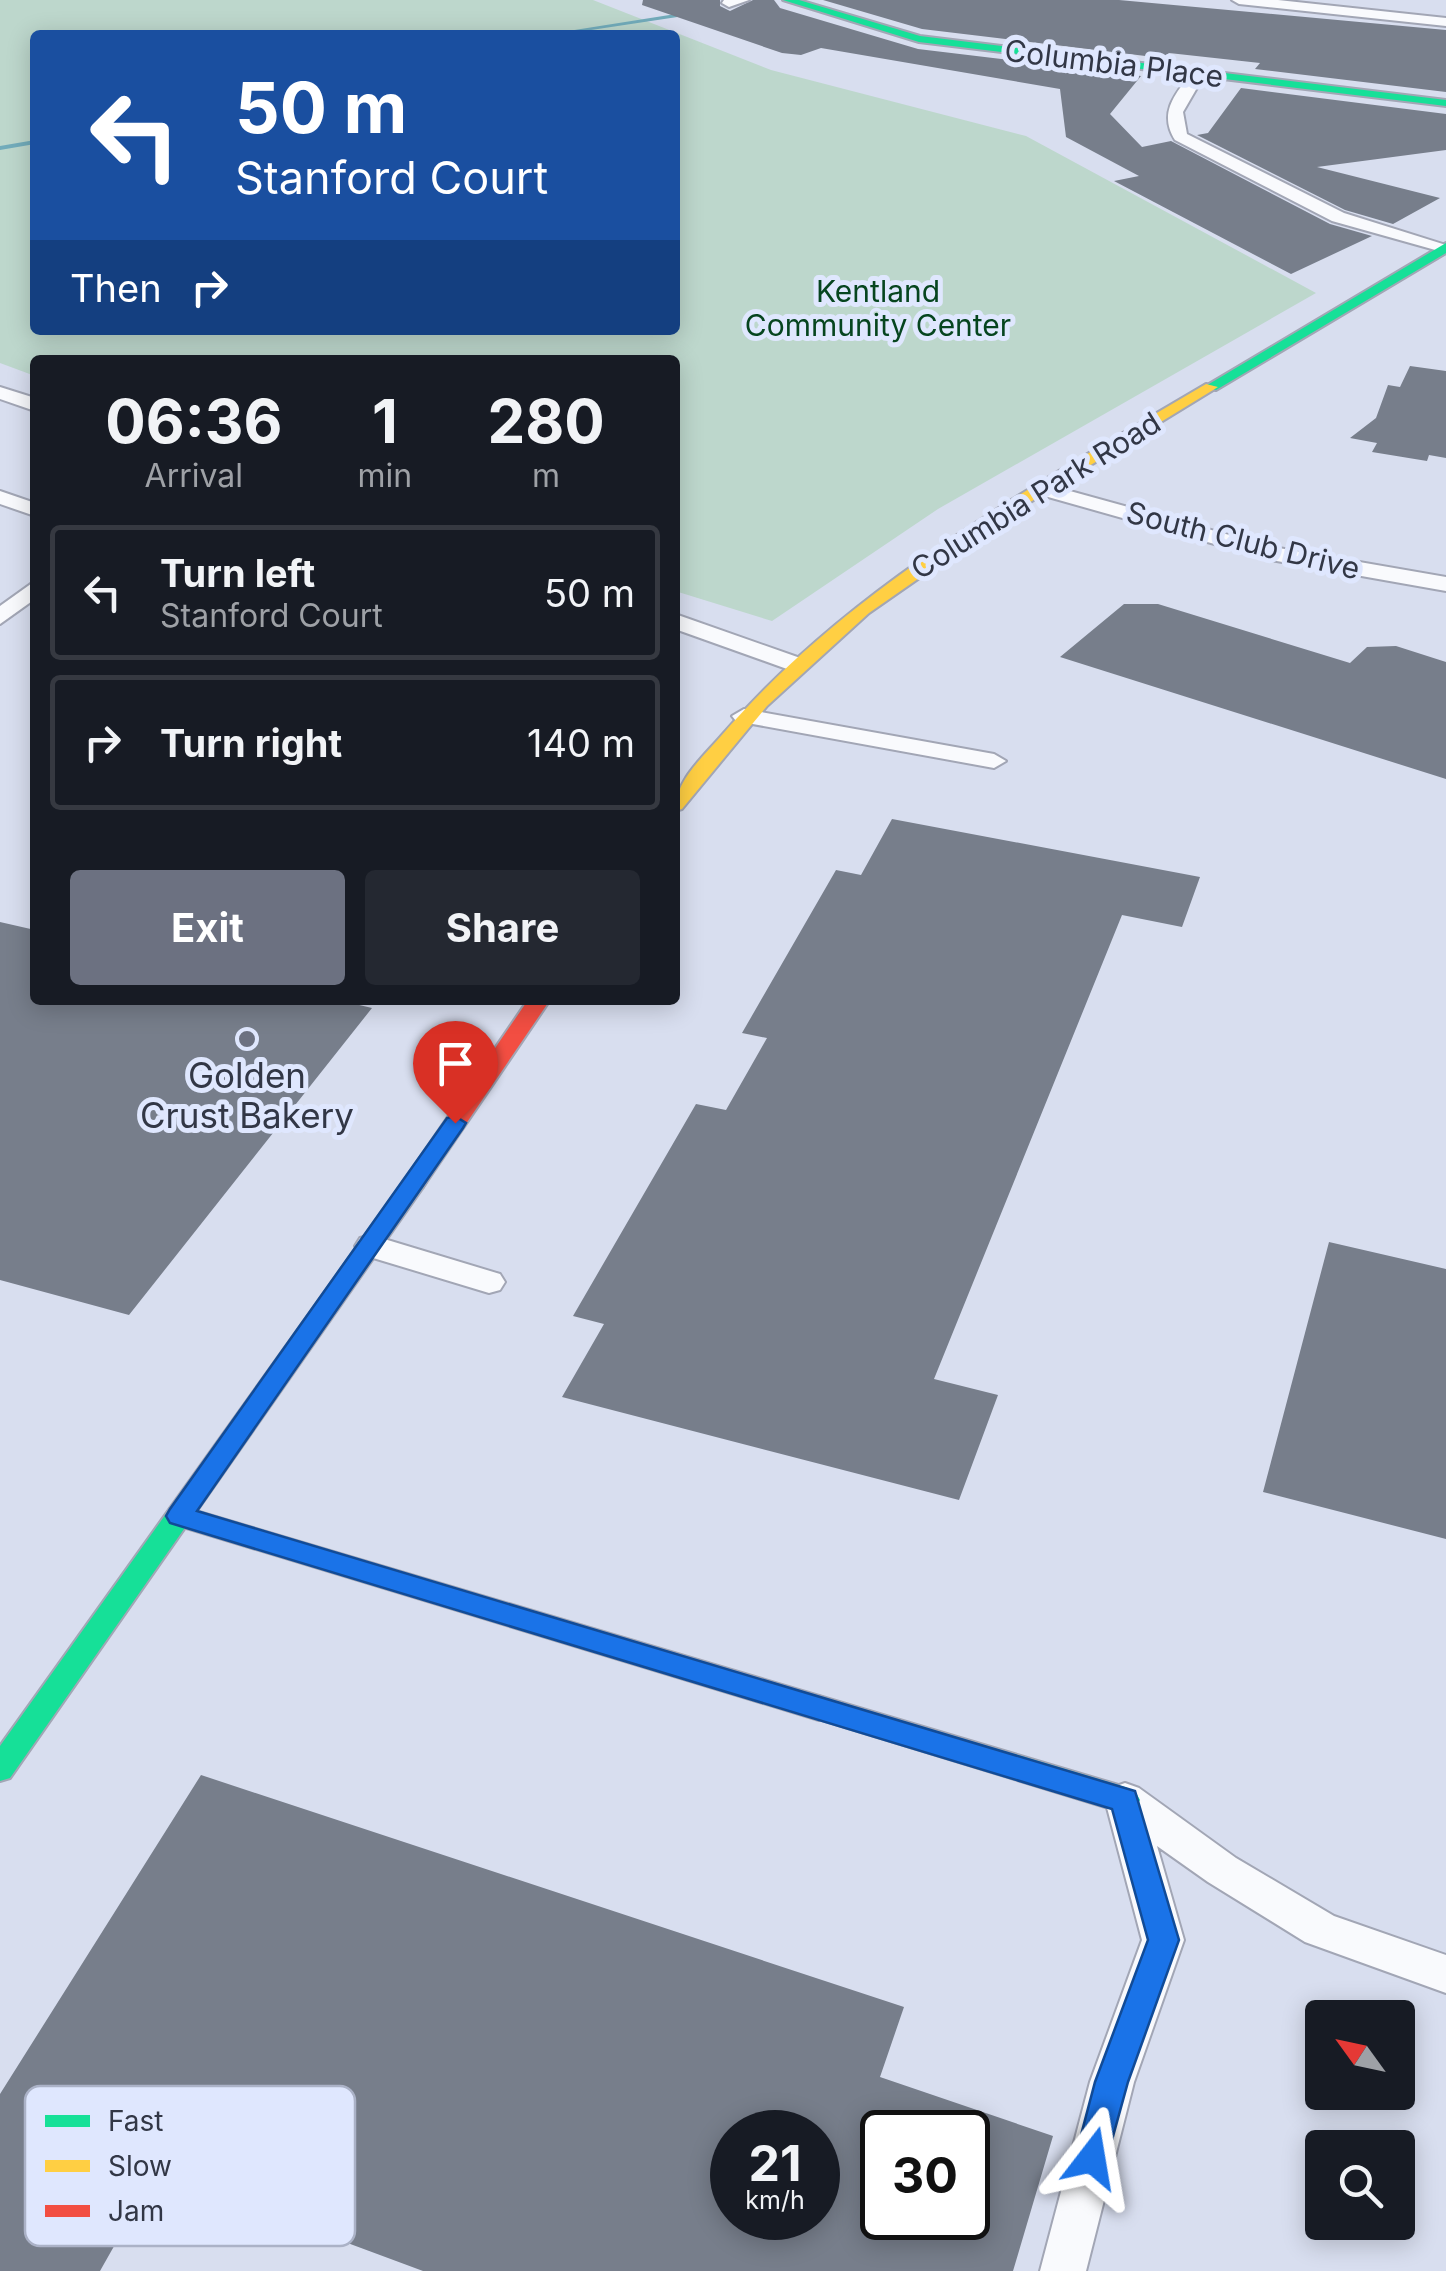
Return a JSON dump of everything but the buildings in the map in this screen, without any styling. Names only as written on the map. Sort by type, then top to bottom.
[{"type":"street","name":"Columbia Place","points":[[788,0],[919,39],[1446,103]]},
{"type":"street","points":[[1239,0],[1336,5],[1446,22]]},
{"type":"street","points":[[1198,74],[1172,113],[1173,126],[1180,136],[1338,217],[1444,248]]},
{"type":"street","name":"Columbia Park Road","points":[[680,799],[744,716],[795,664],[918,567],[1444,248]]},
{"type":"street","points":[[0,393],[30,403]]},
{"type":"street","name":"South Club Drive","points":[[1041,489],[1271,553],[1446,584]]},
{"type":"street","points":[[0,497],[30,508]]},
{"type":"street","points":[[0,617],[30,592]]},
{"type":"street","points":[[680,623],[795,664]]},
{"type":"street","points":[[744,716],[994,761]]},
{"type":"street","points":[[0,1769],[371,1246],[536,1005]]},
{"type":"street","points":[[371,1246],[489,1282]]},
{"type":"street","points":[[180,1516],[1124,1800],[1222,1870],[1320,1929],[1446,1974]]},
{"type":"street","points":[[1063,2271],[1112,2082],[1164,1940],[1124,1800]]},
{"type":"green space","name":"Kentland Community Center","points":[[0,0],[593,0],[669,30],[30,30],[30,335],[680,335],[680,34],[771,70],[1026,136],[1316,293],[938,509],[772,621],[680,593],[680,355],[30,355],[30,374],[0,363]]},
{"type":"waterway","points":[[580,30],[682,15]]},
{"type":"waterway","points":[[0,148],[30,143]]},
{"type":"traffic: fast","points":[[788,0],[919,39],[1446,103]]},
{"type":"traffic: fast","points":[[1211,387],[1446,247]]},
{"type":"traffic: fast","points":[[0,1769],[415,1182]]},
{"type":"traffic: fast","points":[[819,1708],[1125,1800]]},
{"type":"traffic: slow","points":[[680,799],[760,703],[863,609],[1008,508],[1211,387]]},
{"type":"traffic: jam","points":[[415,1182],[536,1005]]},
{"type":"traffic: jam","points":[[179,1516],[819,1708]]},
{"type":"place","name":"Golden Crust Bakery","points":[[247,1039]]},
{"type":"route","points":[[455,1123],[180,1516],[1124,1800],[1164,1940],[1112,2082],[1092,2158]]}]
